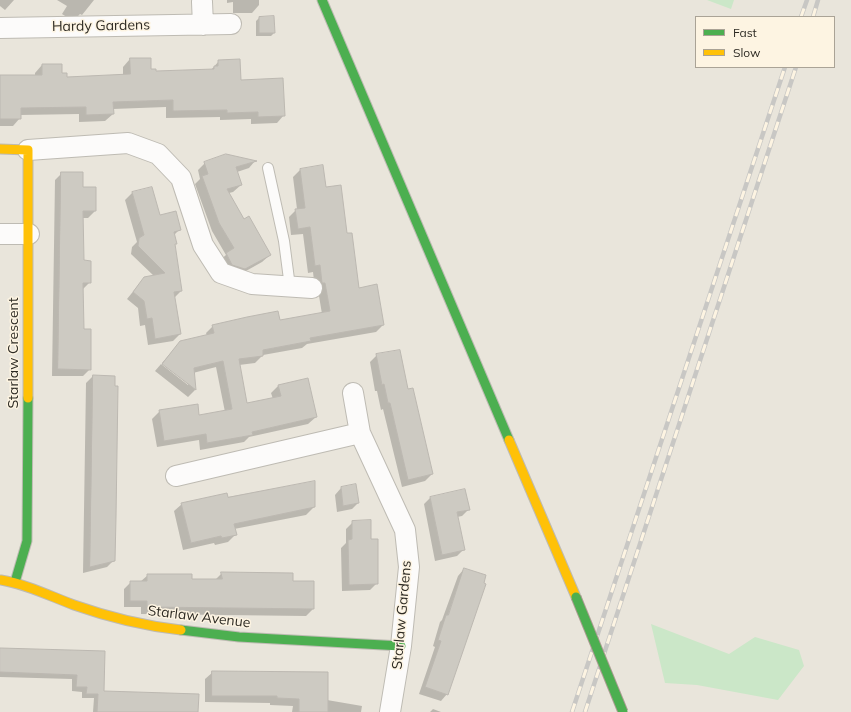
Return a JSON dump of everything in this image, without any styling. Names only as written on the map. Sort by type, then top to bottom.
[{"type":"street","points":[[322,0],[576,597],[623,712]]},
{"type":"street","points":[[202,2],[202,25]]},
{"type":"street","name":"Hardy Gardens","points":[[0,28],[231,24]]},
{"type":"street","points":[[0,149],[28,150],[128,143],[158,154],[181,178],[203,245],[221,273],[252,284],[312,288]]},
{"type":"street","name":"Starlaw Crescent","points":[[15,582],[27,541],[29,234],[28,150]]},
{"type":"street","points":[[0,234],[29,234]]},
{"type":"street","name":"Starlaw Gardens","points":[[353,393],[360,433],[405,530],[409,567],[401,646],[390,712]]},
{"type":"street","points":[[176,476],[360,433]]},
{"type":"street","name":"Starlaw Avenue","points":[[0,580],[15,582],[75,605],[152,628],[239,637],[401,646]]},
{"type":"lane","points":[[268,168],[284,241],[290,287]]},
{"type":"green space","points":[[707,0],[734,0],[731,9]]},
{"type":"green space","points":[[651,624],[729,654],[755,637],[799,650],[804,666],[778,700],[697,685],[665,683]]},
{"type":"building","points":[[274,16],[275,33],[259,33],[259,17]]},
{"type":"building","points":[[130,58],[151,58],[151,69],[156,69],[156,71],[214,69],[214,66],[218,66],[218,60],[240,59],[241,80],[283,78],[285,116],[258,117],[258,112],[227,113],[227,110],[173,111],[173,100],[113,102],[114,114],[86,115],[86,107],[21,108],[21,119],[0,119],[0,75],[42,75],[42,64],[62,64],[62,73],[67,73],[67,77],[130,74]]},
{"type":"building","points":[[226,154],[257,161],[236,167],[242,185],[227,189],[244,219],[249,216],[271,255],[245,269],[232,265],[226,253],[234,248],[219,223],[202,176],[208,174],[204,162]]},
{"type":"building","points":[[323,165],[326,187],[341,185],[347,233],[352,233],[359,288],[377,284],[384,325],[310,338],[311,341],[263,350],[263,356],[239,359],[247,403],[281,396],[278,385],[308,378],[317,417],[252,432],[253,435],[207,443],[206,434],[164,441],[159,410],[198,404],[199,415],[232,409],[223,361],[194,368],[196,390],[162,364],[180,341],[214,333],[212,325],[247,317],[278,311],[280,320],[330,311],[325,283],[322,283],[320,265],[315,266],[310,227],[298,229],[295,209],[305,208],[300,169]]},
{"type":"building","points":[[61,172],[83,172],[83,187],[96,187],[96,211],[83,211],[84,260],[91,261],[91,283],[83,283],[84,329],[91,329],[91,370],[58,369]]},
{"type":"building","points":[[152,187],[160,215],[176,211],[181,230],[174,232],[177,244],[175,244],[182,291],[174,292],[181,334],[155,339],[152,318],[147,319],[144,301],[133,292],[144,277],[165,273],[138,246],[139,238],[144,235],[132,192]]},
{"type":"building","points":[[400,350],[408,389],[413,388],[433,474],[408,480],[390,403],[388,403],[384,384],[382,385],[376,354]]},
{"type":"building","points":[[93,375],[115,376],[115,386],[118,386],[116,517],[115,561],[90,567]]},
{"type":"building","points":[[315,481],[315,507],[234,524],[237,535],[222,538],[221,536],[191,543],[181,503],[227,493],[228,497]]},
{"type":"building","points":[[356,484],[359,503],[343,506],[341,487]]},
{"type":"building","points":[[465,489],[470,510],[457,512],[465,550],[442,555],[430,497]]},
{"type":"building","points":[[371,520],[371,539],[378,539],[378,584],[349,585],[348,540],[352,539],[352,521]]},
{"type":"building","points":[[464,568],[486,575],[484,583],[486,584],[448,695],[425,687],[441,641],[438,640],[446,615],[448,615]]},
{"type":"building","points":[[221,572],[293,573],[293,581],[314,581],[314,609],[147,607],[147,601],[130,601],[130,581],[147,581],[147,574],[192,574],[192,579],[222,579]]},
{"type":"building","points":[[0,648],[105,651],[104,691],[199,694],[198,712],[97,712],[98,694],[86,694],[87,687],[76,687],[77,675],[0,672]]},
{"type":"building","points":[[212,671],[328,672],[328,712],[299,712],[299,699],[277,698],[277,696],[212,696]]},
{"type":"railway","points":[[801,16],[807,0]]},
{"type":"railway","points":[[813,16],[818,0]]},
{"type":"railway","points":[[572,712],[785,68]]},
{"type":"railway","points":[[585,712],[796,68]]},
{"type":"traffic: fast","points":[[322,0],[509,440]]},
{"type":"traffic: fast","points":[[15,582],[27,541],[28,398]]},
{"type":"traffic: fast","points":[[576,597],[623,712]]},
{"type":"traffic: fast","points":[[181,630],[239,637],[401,646]]},
{"type":"traffic: slow","points":[[0,149],[28,150],[28,398]]},
{"type":"traffic: slow","points":[[509,440],[576,597]]},
{"type":"traffic: slow","points":[[1,580],[29,587],[74,605],[113,617],[181,630]]}]
